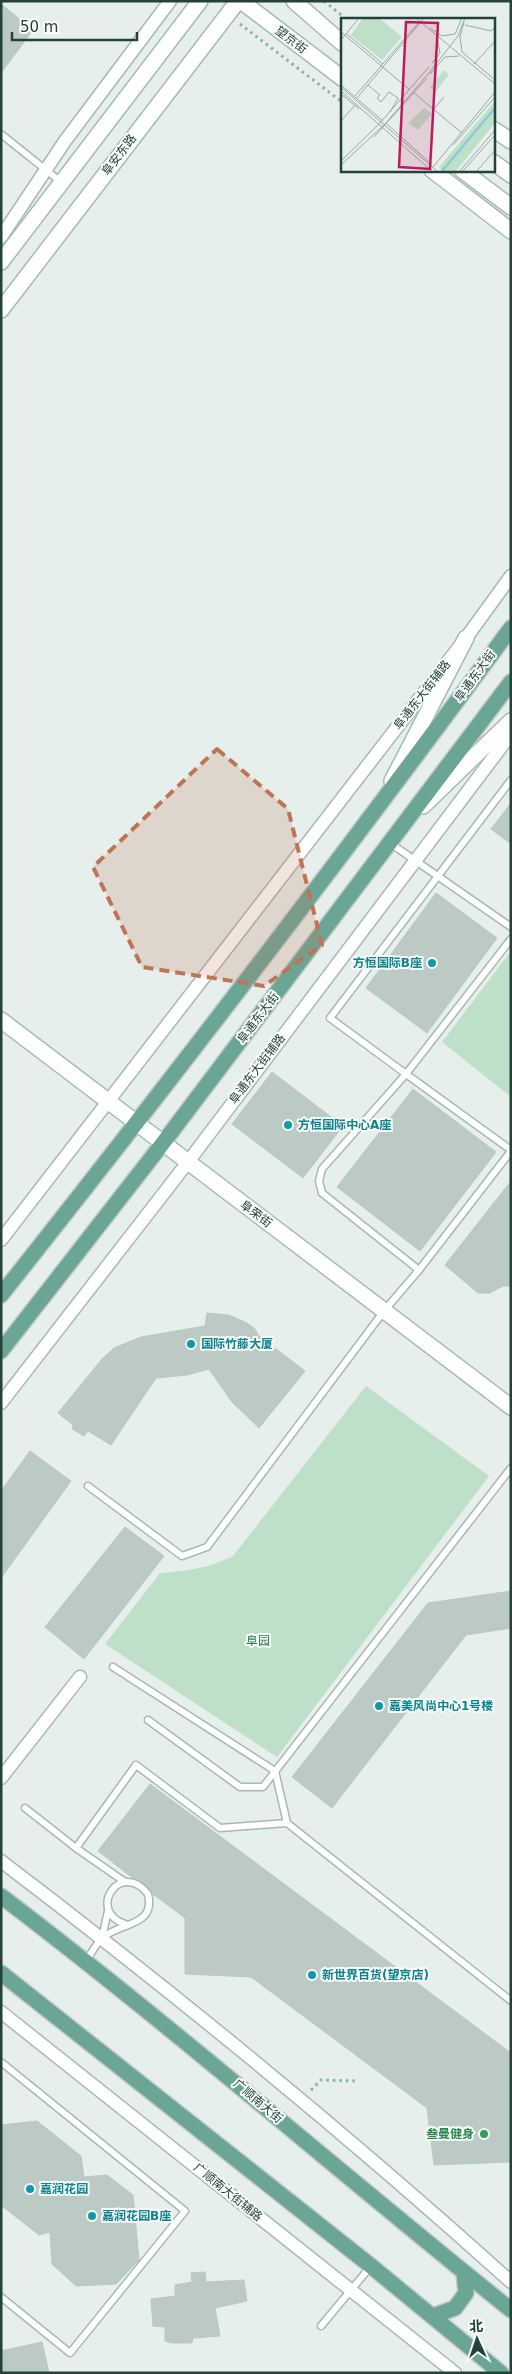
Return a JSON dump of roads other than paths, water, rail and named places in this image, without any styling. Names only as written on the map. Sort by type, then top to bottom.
[{"type":"main road","name":"阜通东大街","points":[[1,1295],[138,1124],[378,808],[511,628]]},
{"type":"main road","name":"阜通东大街","points":[[1,1351],[163,1143],[511,682]]},
{"type":"main road","name":"广顺南大街","points":[[1,1896],[86,1961],[511,2310]]},
{"type":"main road","points":[[1,1973],[433,2316],[501,2373]]},
{"type":"main road","points":[[433,2316],[455,2308],[461,2300],[466,2293],[464,2273]]},
{"type":"street","points":[[1,237],[65,141],[170,1]]},
{"type":"street","points":[[1,262],[200,1]]},
{"type":"street","name":"阜安东路","points":[[1,310],[239,1]]},
{"type":"street","name":"望京街","points":[[239,1],[341,77]]},
{"type":"street","points":[[294,1],[341,42]]},
{"type":"street","points":[[494,130],[511,141]]},
{"type":"street","points":[[494,163],[511,175]]},
{"type":"street","points":[[433,171],[511,231]]},
{"type":"street","points":[[463,171],[511,207]]},
{"type":"street","name":"阜通东大街辅路","points":[[1,1240],[466,638],[511,576]]},
{"type":"street","points":[[378,808],[466,638]]},
{"type":"street","points":[[406,823],[511,720]]},
{"type":"street","name":"阜通东大街辅路","points":[[1,1403],[188,1162],[511,734]]},
{"type":"street","name":"阜荣街","points":[[1,1020],[511,1407]]},
{"type":"street","points":[[1,1778],[80,1677]]},
{"type":"street","points":[[1,1861],[102,1938],[396,2178],[511,2282]]},
{"type":"street","name":"广顺南大街辅路","points":[[1,2012],[455,2373]]},
{"type":"lane","points":[[1,134],[62,182]]},
{"type":"lane","points":[[88,1486],[182,1556],[207,1547],[384,1311],[419,1270],[511,1150],[330,1018],[511,780]]},
{"type":"lane","points":[[390,843],[511,927]]},
{"type":"lane","points":[[419,1270],[322,1193],[319,1180],[322,1169],[406,1074],[511,939]]},
{"type":"lane","points":[[148,1720],[240,1787],[263,1787],[511,1468]]},
{"type":"lane","points":[[113,1667],[275,1771],[286,1823],[511,2001]]},
{"type":"lane","points":[[76,1848],[136,1765],[220,1828],[286,1823]]},
{"type":"lane","points":[[25,1808],[76,1848],[125,1882]]},
{"type":"lane","points":[[86,1961],[102,1938],[108,1911],[107,1901],[109,1894],[117,1885],[125,1882],[141,1886],[148,1894],[149,1909],[140,1921],[125,1924],[102,1938]]},
{"type":"lane","points":[[108,1911],[118,1922],[125,1924]]},
{"type":"lane","points":[[1,2062],[185,2211],[70,2353],[1,2298]]},
{"type":"lane","points":[[321,2326],[352,2291],[370,2266]]},
{"type":"place","name":"方恒国际B座","points":[[432,963]]},
{"type":"place","name":"方恒国际中心A座","points":[[288,1125]]},
{"type":"place","name":"国际竹藤大厦","points":[[191,1344]]},
{"type":"place","name":"嘉美风尚中心1号楼","points":[[379,1706]]},
{"type":"place","name":"新世界百货(望京店)","points":[[312,1975]]},
{"type":"place","name":"叁曼健身","points":[[484,2134]]},
{"type":"place","name":"嘉润花园","points":[[30,2189]]},
{"type":"place","name":"嘉润花园B座","points":[[92,2216]]},
{"type":"park label","name":"阜园","points":[[258,1641]]}]
